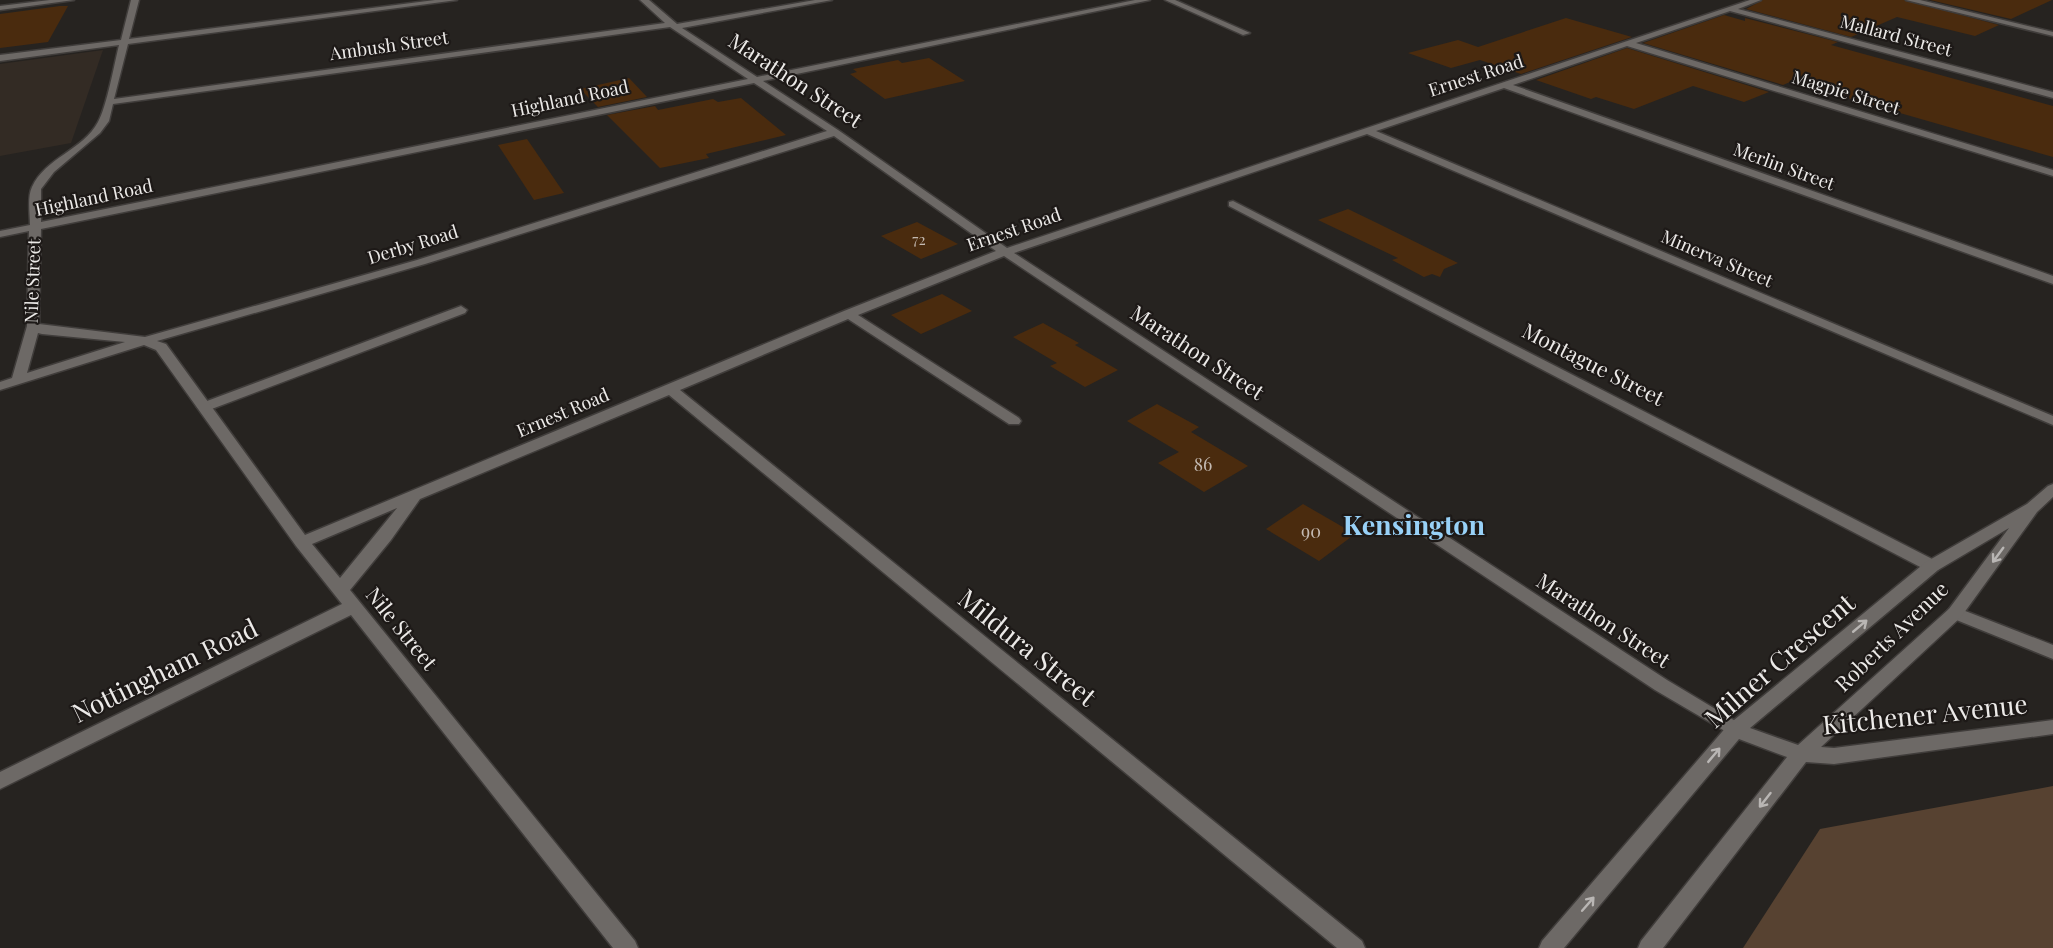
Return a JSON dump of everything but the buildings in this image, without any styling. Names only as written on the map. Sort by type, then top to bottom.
[{"type":"street","points":[[0,8],[70,0]]},
{"type":"street","points":[[111,102],[135,0]]},
{"type":"street","points":[[0,58],[453,0]]},
{"type":"street","name":"Marathon Street","points":[[644,0],[674,26],[751,79],[835,132],[1004,251],[1652,678],[1735,730]]},
{"type":"street","name":"Ambush Street","points":[[111,102],[674,26],[828,0]]},
{"type":"street","name":"Highland Road","points":[[0,234],[1146,0]]},
{"type":"street","points":[[1169,0],[1246,33]]},
{"type":"street","name":"Ernest Road","points":[[302,542],[1004,251],[1757,0]]},
{"type":"street","points":[[1910,0],[2053,34]]},
{"type":"street","name":"Mallard Street","points":[[1730,9],[2053,95]]},
{"type":"street","name":"Magpie Street","points":[[1629,44],[2053,173]]},
{"type":"street","name":"Merlin Street","points":[[1504,85],[2053,280]]},
{"type":"street","name":"Nile Street","points":[[18,380],[33,326],[35,196],[39,183],[96,134],[111,102]]},
{"type":"street","name":"Minerva Street","points":[[1368,131],[2053,421]]},
{"type":"street","name":"Derby Road","points":[[0,386],[143,340],[421,262],[835,132]]},
{"type":"street","name":"Montague Street","points":[[1233,204],[1932,566]]},
{"type":"street","points":[[204,406],[461,310]]},
{"type":"street","points":[[848,314],[1014,421]]},
{"type":"street","points":[[33,326],[42,330],[143,340]]},
{"type":"street","name":"Nile Street","points":[[143,340],[154,342],[161,347],[302,542],[627,948]]},
{"type":"street","name":"Mildura Street","points":[[669,388],[1354,948]]},
{"type":"street","name":"Roberts Avenue","points":[[1801,754],[1955,613],[2032,508],[2053,489]]},
{"type":"street","points":[[340,590],[385,536],[414,496]]},
{"type":"street","name":"Milner Crescent","points":[[1550,948],[1735,730],[1932,566],[2032,508]]},
{"type":"street","name":"Nottingham Road","points":[[0,781],[353,606]]},
{"type":"street","points":[[1955,613],[2053,652]]},
{"type":"street","name":"Kitchener Avenue","points":[[1735,730],[1801,754],[1834,756],[2053,727]]},
{"type":"street","points":[[1649,948],[1801,754]]},
{"type":"shaded area","points":[[103,50],[71,143],[0,156],[0,64]]},
{"type":"shaded area","points":[[2053,786],[2053,948],[1743,948],[1820,829]]},
{"type":"district","name":"Kensington","points":[[1414,526]]}]
